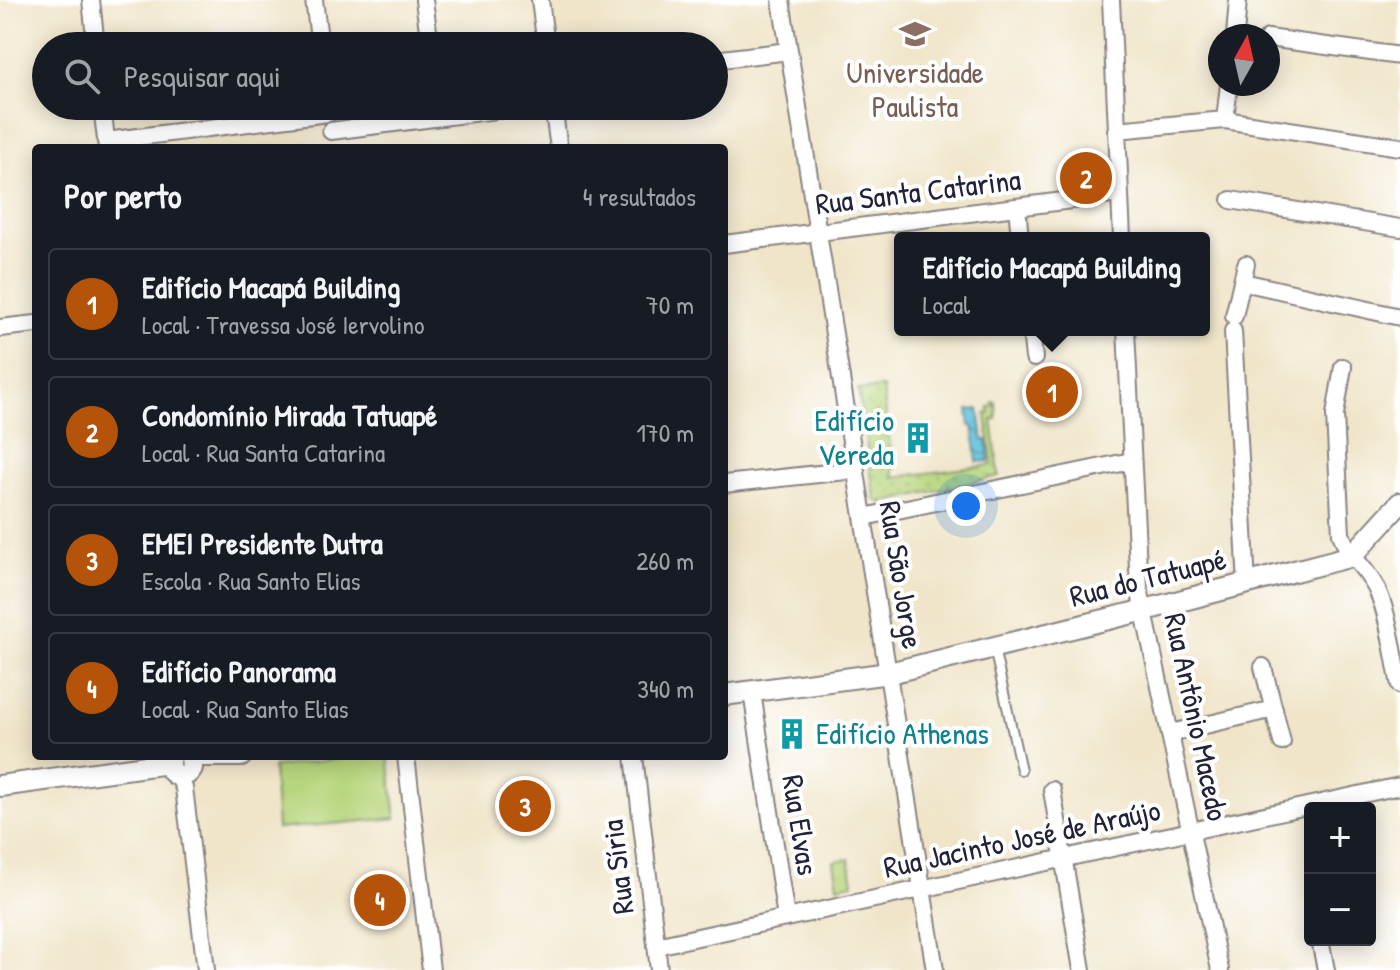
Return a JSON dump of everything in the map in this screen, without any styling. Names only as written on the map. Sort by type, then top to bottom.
[{"type":"street","points":[[91,0],[94,32]]},
{"type":"street","points":[[314,0],[318,32]]},
{"type":"street","points":[[424,0],[428,32]]},
{"type":"street","points":[[540,0],[544,32]]},
{"type":"street","name":"Rua São Jorge","points":[[781,0],[935,970]]},
{"type":"street","points":[[1111,0],[1122,232]]},
{"type":"street","points":[[1238,0],[1239,24]]},
{"type":"street","points":[[1280,40],[1400,56]]},
{"type":"street","points":[[728,58],[789,51]]},
{"type":"street","points":[[1225,120],[1228,96]]},
{"type":"street","points":[[103,120],[106,144]]},
{"type":"street","points":[[112,144],[264,120]]},
{"type":"street","points":[[329,120],[332,140],[408,120]]},
{"type":"street","points":[[555,120],[558,144]]},
{"type":"street","points":[[1116,130],[1225,120],[1400,147]]},
{"type":"street","name":"Rua Santa Catarina","points":[[728,244],[1119,194]]},
{"type":"street","points":[[1231,200],[1400,228]]},
{"type":"street","points":[[1017,207],[1019,232]]},
{"type":"street","points":[[1246,264],[1234,323],[1247,577]]},
{"type":"street","points":[[1243,282],[1400,317]]},
{"type":"street","points":[[0,328],[32,324]]},
{"type":"street","points":[[1032,336],[1034,358]]},
{"type":"street","name":"Rua Antônio Macedo","points":[[1126,336],[1139,588],[1220,970]]},
{"type":"street","points":[[1343,367],[1338,387],[1336,430],[1341,534],[1345,548],[1366,570],[1379,594],[1399,674]]},
{"type":"street","points":[[864,517],[1131,461]]},
{"type":"street","points":[[728,481],[856,470]]},
{"type":"street","points":[[1352,556],[1400,503]]},
{"type":"street","name":"Rua do Tatuapé","points":[[728,695],[889,673],[1145,610],[1247,577],[1352,556]]},
{"type":"street","points":[[1263,667],[1282,742]]},
{"type":"street","name":"Rua Elvas","points":[[752,692],[786,918]]},
{"type":"street","points":[[1171,733],[1274,709]]},
{"type":"street","points":[[0,786],[181,767],[219,760]]},
{"type":"street","points":[[405,760],[431,970]]},
{"type":"street","name":"Rua Síria","points":[[634,760],[659,970]]},
{"type":"street","points":[[181,767],[206,970]]},
{"type":"street","name":"Rua Jacinto José de Araújo","points":[[656,946],[1400,786]]},
{"type":"street","points":[[1052,790],[1082,970]]},
{"type":"street","points":[[1321,946],[1326,970]]},
{"type":"lane","points":[[994,647],[1021,770]]},
{"type":"green space","points":[[883,388],[894,477],[992,465],[986,414],[990,413],[989,407],[994,406],[993,402],[996,402],[997,419],[992,420],[999,476],[882,503],[875,499],[858,390]]},
{"type":"green space","points":[[328,760],[389,760],[396,818],[277,829],[273,767]]},
{"type":"green space","points":[[849,859],[853,883],[838,886],[834,861]]},
{"type":"water","points":[[979,409],[989,461],[977,462],[968,410]]},
{"type":"place","name":"Universidade Paulista","points":[[915,34]]},
{"type":"place","name":"Condomínio Mirada Tatuapé","points":[[1086,178]]},
{"type":"place","name":"Edifício Macapá Building","points":[[1052,392]]},
{"type":"place","name":"Edifício Vereda","points":[[918,438]]},
{"type":"place","name":"Edifício Athenas","points":[[792,734]]},
{"type":"place","name":"EMEI Presidente Dutra","points":[[525,806]]},
{"type":"place","name":"Edifício Panorama","points":[[380,900]]}]
